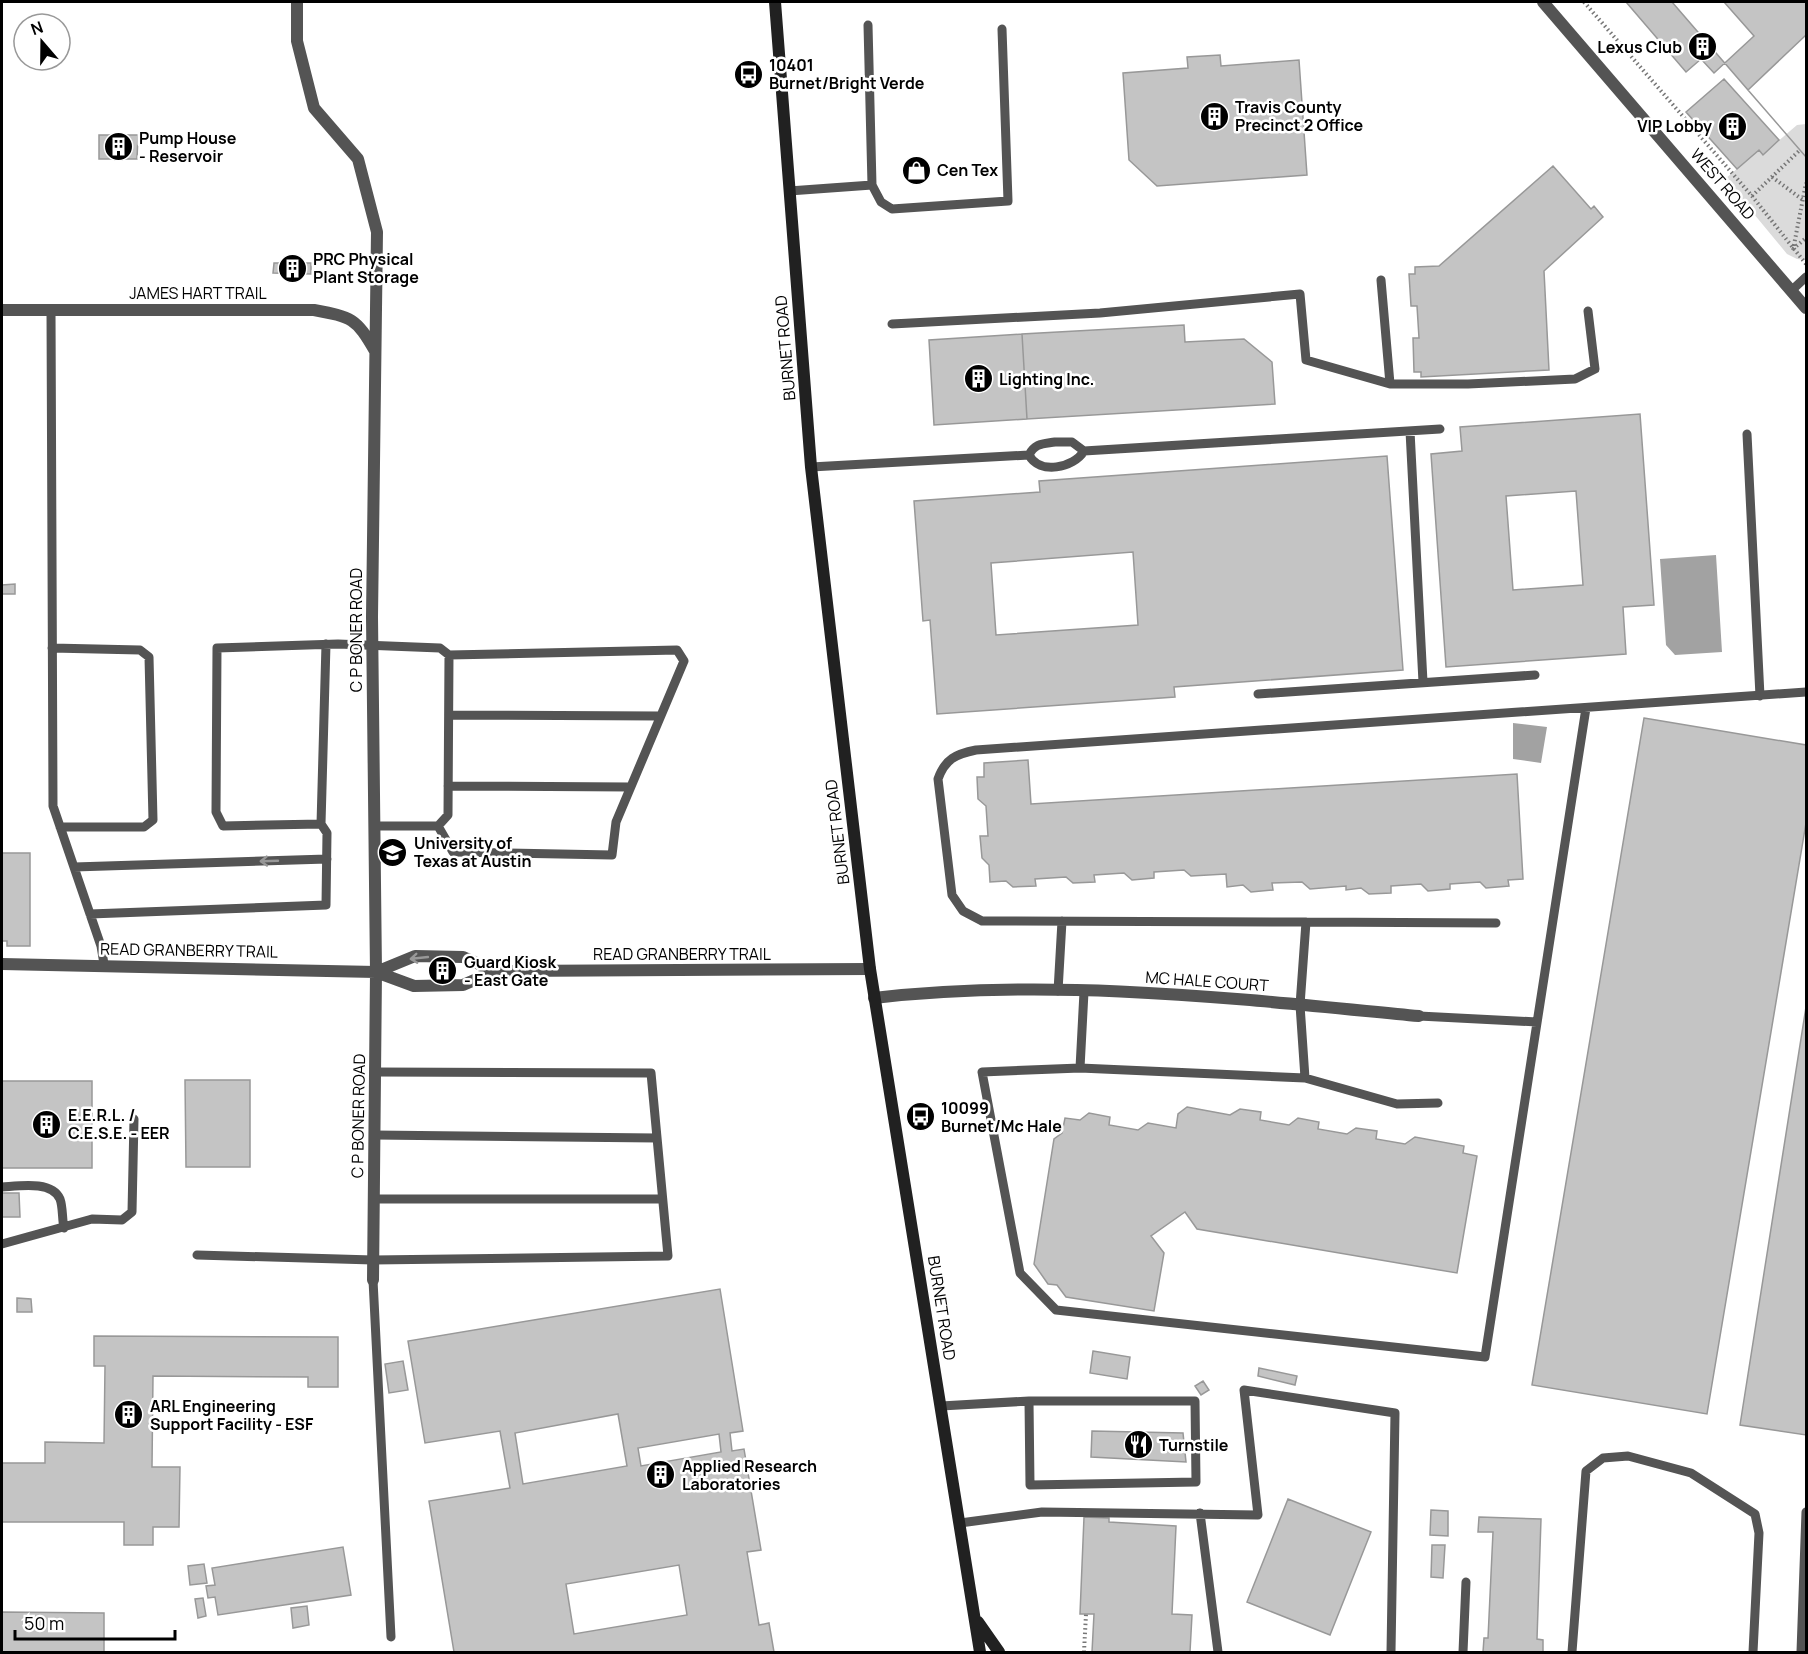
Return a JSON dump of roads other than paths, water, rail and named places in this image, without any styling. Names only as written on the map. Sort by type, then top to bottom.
[{"type":"main road","name":"BURNET ROAD","points":[[775,2],[811,467],[870,969],[980,1653]]},
{"type":"main road","points":[[975,1618],[999,1653]]},
{"type":"street","name":"C P BONER ROAD","points":[[297,2],[297,41],[314,108],[358,159],[377,232],[373,646],[376,972],[373,1280]]},
{"type":"street","name":"WEST ROAD","points":[[1543,2],[1806,308]]},
{"type":"street","name":"JAMES HART TRAIL","points":[[2,310],[314,310],[342,315],[360,325],[376,352]]},
{"type":"street","name":"READ GRANBERRY TRAIL","points":[[376,972],[415,956],[463,957],[495,971]]},
{"type":"street","name":"READ GRANBERRY TRAIL","points":[[2,964],[104,964],[376,972],[414,986],[463,985],[495,971],[870,969]]},
{"type":"street","name":"MC HALE COURT","points":[[874,998],[936,991],[1157,992],[1419,1016]]},
{"type":"lane","points":[[868,25],[873,185],[881,202],[892,209],[1008,201],[1002,29]]},
{"type":"lane","points":[[789,191],[873,185]]},
{"type":"lane","points":[[1792,290],[1806,278]]},
{"type":"lane","points":[[1381,280],[1390,384]]},
{"type":"lane","points":[[892,324],[1100,313],[1300,294],[1306,360],[1390,384],[1468,384],[1575,379],[1595,369],[1588,311]]},
{"type":"lane","points":[[51,310],[53,806],[101,946],[104,964]]},
{"type":"lane","points":[[811,467],[1029,455],[1038,444],[1055,442],[1072,442],[1084,451],[1440,429]]},
{"type":"lane","points":[[1410,431],[1423,682]]},
{"type":"lane","points":[[1746,434],[1760,696]]},
{"type":"lane","points":[[1029,455],[1033,462],[1040,466],[1054,466],[1071,464],[1079,459],[1084,451]]},
{"type":"lane","points":[[90,914],[327,905],[327,833],[321,824],[326,644]]},
{"type":"lane","points":[[321,824],[223,826],[216,812],[217,648],[326,644],[440,648],[449,655],[677,650],[684,661],[616,822],[612,855],[453,852],[438,826]]},
{"type":"lane","points":[[52,648],[140,650],[149,657],[153,820],[144,827],[60,827]]},
{"type":"lane","points":[[374,826],[438,826],[448,815],[449,655]]},
{"type":"lane","points":[[1258,694],[1535,675]]},
{"type":"lane","points":[[1496,923],[982,921],[963,911],[952,895],[938,779],[943,766],[956,754],[988,749],[1806,692]]},
{"type":"lane","points":[[1437,1103],[1397,1104],[1305,1078],[1080,1068],[982,1072],[1020,1273],[1056,1310],[1485,1357],[1586,708]]},
{"type":"lane","points":[[449,715],[660,716]]},
{"type":"lane","points":[[448,786],[630,787]]},
{"type":"lane","points":[[74,867],[327,859]]},
{"type":"lane","points":[[1058,991],[1062,921]]},
{"type":"lane","points":[[1305,1078],[1300,1005],[1306,922]]},
{"type":"lane","points":[[1080,1068],[1084,992]]},
{"type":"lane","name":"MC HALE COURT","points":[[1419,1016],[1537,1022]]},
{"type":"lane","points":[[197,1255],[373,1260],[668,1256],[651,1073],[375,1072]]},
{"type":"lane","points":[[2,1244],[92,1219],[122,1220],[132,1212],[134,1119]]},
{"type":"lane","points":[[374,1135],[657,1138]]},
{"type":"lane","points":[[2,1187],[38,1186],[54,1190],[60,1199],[64,1228]]},
{"type":"lane","points":[[374,1199],[662,1199]]},
{"type":"lane","points":[[373,1280],[391,1637]]},
{"type":"lane","points":[[960,1523],[1042,1512],[1258,1515],[1244,1390],[1395,1413],[1391,1653]]},
{"type":"lane","points":[[941,1406],[1029,1401],[1195,1401],[1196,1482],[1030,1485],[1029,1401]]},
{"type":"lane","points":[[1572,1653],[1586,1471],[1603,1458],[1628,1456],[1691,1473],[1755,1514],[1759,1533],[1753,1653]]},
{"type":"lane","points":[[1801,1653],[1806,1512]]},
{"type":"lane","points":[[1200,1514],[1218,1653]]},
{"type":"lane","points":[[1463,1653],[1466,1582]]},
{"type":"place","name":"Lexus Club","points":[[1703,47]]},
{"type":"place","name":"10401 Burnet/Bright Verde","points":[[748,74]]},
{"type":"place","name":"Travis County Precinct 2 Office","points":[[1214,116]]},
{"type":"place","name":"VIP Lobby","points":[[1733,126]]},
{"type":"place","name":"Pump House - Reservoir","points":[[118,147]]},
{"type":"place","name":"Cen Tex","points":[[916,170]]},
{"type":"place","name":"PRC Physical Plant Storage","points":[[292,268]]},
{"type":"place","name":"Lighting Inc.","points":[[978,379]]},
{"type":"place","name":"University of Texas at Austin","points":[[393,852]]},
{"type":"place","name":"Guard Kiosk - East Gate","points":[[443,971]]},
{"type":"place","name":"10099 Burnet/Mc Hale","points":[[920,1117]]},
{"type":"place","name":"E.E.R.L. / C.E.S.E. - EER","points":[[47,1124]]},
{"type":"place","name":"ARL Engineering Support Facility - ESF","points":[[129,1415]]},
{"type":"place","name":"Turnstile","points":[[1138,1445]]},
{"type":"place","name":"Applied Research Laboratories","points":[[661,1475]]}]
